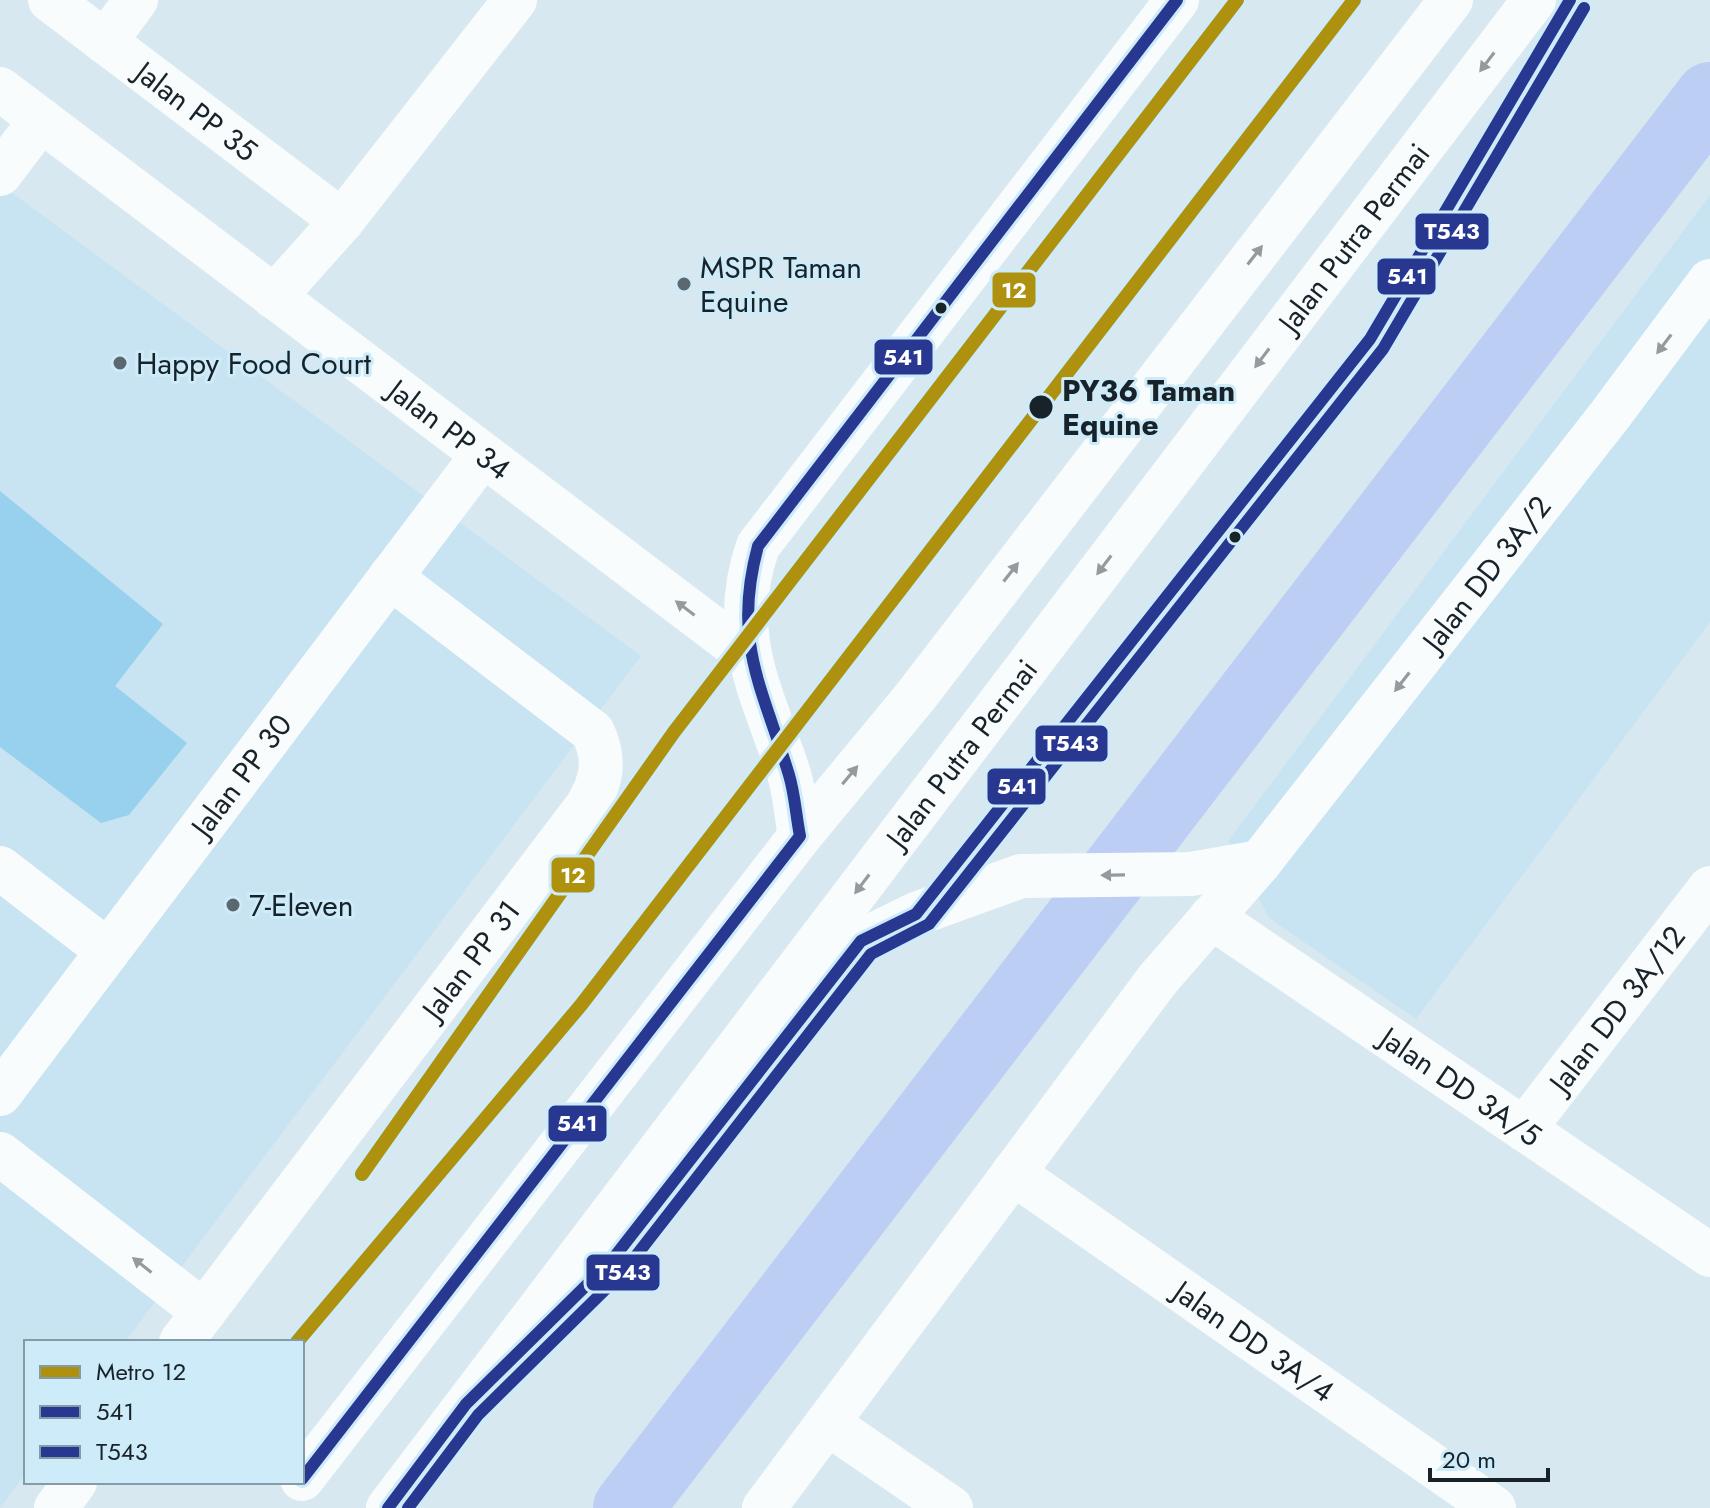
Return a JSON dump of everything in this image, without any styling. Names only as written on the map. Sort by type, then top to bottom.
[{"type":"street","name":"Jalan PP 35","points":[[50,0],[342,221]]},
{"type":"street","points":[[105,42],[136,0]]},
{"type":"street","points":[[274,297],[342,221],[515,0]]},
{"type":"street","points":[[800,836],[790,778],[748,655],[744,615],[748,575],[758,546],[1177,0]]},
{"type":"street","points":[[304,1476],[800,836],[915,697],[1451,0]]},
{"type":"street","name":"Jalan Putra Permai","points":[[388,1508],[1534,0]]},
{"type":"street","name":"Jalan PP 34","points":[[0,89],[748,655]]},
{"type":"street","points":[[0,174],[41,120]]},
{"type":"street","name":"Jalan DD 3A/2","points":[[764,1508],[1158,979],[1260,862],[1610,415],[1710,281]]},
{"type":"street","name":"Jalan PP 30","points":[[0,1094],[482,456]]},
{"type":"street","name":"Jalan PP 31","points":[[192,1327],[587,806],[601,782],[601,751],[593,732],[390,577]]},
{"type":"street","points":[[466,1404],[612,1260],[861,941],[916,914],[1021,876],[1191,874],[1260,862]]},
{"type":"street","points":[[0,868],[108,951]]},
{"type":"street","name":"Jalan DD 3A/12","points":[[1524,1129],[1710,888]]},
{"type":"street","name":"Jalan DD 3A/5","points":[[1211,917],[1710,1255]]},
{"type":"street","points":[[0,1154],[192,1327]]},
{"type":"street","name":"Jalan DD 3A/4","points":[[1013,1173],[1494,1508]]},
{"type":"street","points":[[827,1423],[951,1508]]},
{"type":"street","points":[[56,1508],[74,1484]]},
{"type":"street","points":[[280,1508],[298,1484]]},
{"type":"shaded area","points":[[0,184],[641,656],[127,1340],[24,1340],[24,1476],[0,1508]]},
{"type":"shaded area","points":[[1710,195],[1710,622],[1416,1019],[1269,918],[1228,841]]},
{"type":"shaded area","points":[[0,491],[163,624],[115,686],[187,743],[129,815],[101,823],[0,747]]},
{"type":"waterway","points":[[628,1508],[1710,97]]},
{"type":"metro line","name":"12","points":[[362,1174],[674,732],[1237,0]]},
{"type":"metro line","name":"12","points":[[299,1340],[581,1005],[1354,0]]},
{"type":"transit line","name":"541","points":[[304,1476],[800,836],[791,783],[760,689],[749,637],[748,610],[758,546],[1177,0]]},
{"type":"transit line","name":"541","points":[[388,1508],[466,1404],[612,1260],[861,941],[916,914],[1370,339],[1570,0]]},
{"type":"transit line","name":"T543","points":[[408,1508],[478,1415],[625,1270],[871,954],[929,924],[1383,349],[1584,8]]},
{"type":"place","name":"MSPR Taman Equine","points":[[684,284]]},
{"type":"place","name":"Happy Food Court","points":[[120,363]]},
{"type":"place","name":"PY36 Taman Equine","points":[[1041,407]]},
{"type":"place","name":"7-Eleven","points":[[233,905]]}]
